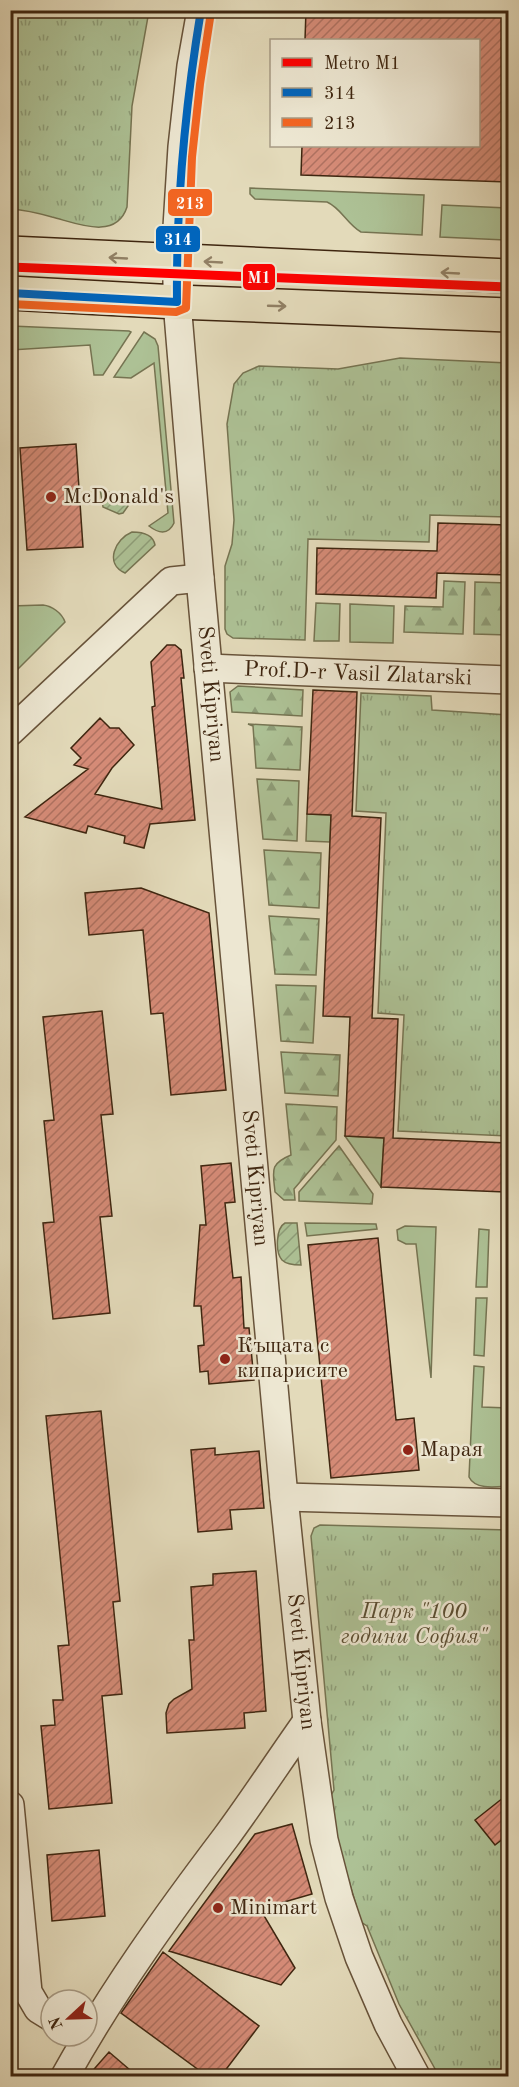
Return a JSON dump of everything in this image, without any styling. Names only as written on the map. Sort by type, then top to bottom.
[{"type":"main road","points":[[10,253],[508,276]]},
{"type":"main road","points":[[10,293],[508,315]]},
{"type":"street","name":"Sveti Kipriyan","points":[[201,10],[191,66],[182,147],[176,260],[177,302],[208,668],[284,1497],[307,1721],[324,1840],[339,1898],[359,1957],[388,2024],[416,2076]]},
{"type":"street","points":[[10,732],[171,581],[200,578]]},
{"type":"street","name":"Prof.D-r Vasil Zlatarski","points":[[208,668],[508,680]]},
{"type":"street","points":[[284,1497],[508,1503]]},
{"type":"street","points":[[99,2016],[145,1945],[307,1721]]},
{"type":"street","points":[[10,1805],[28,1992],[32,2002],[39,2009]]},
{"type":"street","points":[[66,2076],[80,2048]]},
{"type":"green space","points":[[10,11],[149,11],[132,106],[127,207],[122,217],[114,224],[94,227],[11,209]]},
{"type":"green space","points":[[250,188],[424,195],[422,235],[361,232],[327,202],[255,199],[250,194]]},
{"type":"green space","points":[[442,205],[507,208],[505,240],[440,237]]},
{"type":"green space","points":[[11,326],[131,332],[103,375],[94,375],[90,345],[11,350]]},
{"type":"green space","points":[[144,332],[155,339],[158,346],[174,523],[166,532],[149,526],[168,513],[154,363],[131,378],[114,377]]},
{"type":"green space","points":[[400,358],[508,363],[508,517],[430,515],[429,542],[308,539],[305,640],[233,638],[227,634],[225,629],[225,566],[232,544],[234,520],[227,424],[234,384],[243,373],[259,366],[338,369]]},
{"type":"green space","points":[[100,489],[127,499],[128,506],[123,513],[119,514],[103,507]]},
{"type":"green space","points":[[132,532],[149,536],[155,545],[125,573],[115,564],[114,552],[121,540]]},
{"type":"green space","points":[[444,581],[465,582],[463,634],[404,632],[405,606],[443,607]]},
{"type":"green space","points":[[475,582],[508,583],[508,635],[474,634]]},
{"type":"green space","points":[[316,603],[340,604],[339,641],[314,641]]},
{"type":"green space","points":[[350,604],[394,606],[393,643],[350,642]]},
{"type":"green space","points":[[43,605],[56,610],[65,622],[11,676],[11,606]]},
{"type":"green space","points":[[238,686],[303,690],[302,716],[232,712],[230,692]]},
{"type":"green space","points":[[361,693],[431,696],[432,710],[508,715],[503,836],[508,837],[508,1136],[398,1131],[404,1015],[378,1013],[386,813],[356,811]]},
{"type":"green space","points":[[248,724],[302,727],[300,770],[256,768],[253,726]]},
{"type":"green space","points":[[257,779],[299,781],[297,841],[263,839]]},
{"type":"green space","points":[[307,814],[331,815],[330,842],[306,841]]},
{"type":"green space","points":[[264,850],[321,853],[319,908],[269,905]]},
{"type":"green space","points":[[269,916],[319,919],[316,975],[275,974]]},
{"type":"green space","points":[[276,985],[316,986],[313,1043],[281,1041]]},
{"type":"green space","points":[[281,1052],[340,1055],[338,1096],[285,1093]]},
{"type":"green space","points":[[286,1104],[337,1107],[336,1140],[294,1189],[295,1200],[284,1200],[275,1192],[274,1169],[279,1162],[291,1155]]},
{"type":"green space","points":[[345,1136],[384,1138],[381,1187]]},
{"type":"green space","points":[[339,1146],[373,1194],[372,1204],[299,1201],[299,1192]]},
{"type":"green space","points":[[285,1223],[297,1223],[301,1265],[286,1263],[280,1256],[278,1235]]},
{"type":"green space","points":[[305,1223],[376,1224],[377,1229],[307,1236]]},
{"type":"green space","points":[[405,1226],[436,1227],[431,1378],[416,1244],[406,1244],[398,1240],[397,1230]]},
{"type":"green space","points":[[479,1229],[489,1230],[487,1287],[476,1287]]},
{"type":"green space","points":[[476,1298],[487,1298],[484,1356],[474,1355]]},
{"type":"green space","points":[[474,1366],[484,1367],[482,1407],[508,1408],[508,1486],[481,1486],[469,1477]]},
{"type":"green space","name":"Парк \"100 години София\"","points":[[320,1525],[508,1530],[508,2076],[439,2076],[399,2004],[367,1926],[361,1922],[336,1837],[330,1797],[334,1790],[311,1536],[314,1528]]},
{"type":"building","points":[[306,10],[508,10],[508,182],[301,175],[302,147],[480,147],[480,39],[305,39]]},
{"type":"building","name":"McDonald's","points":[[76,444],[83,547],[27,550],[20,448]]},
{"type":"building","points":[[438,523],[508,525],[508,575],[437,573],[436,598],[316,594],[317,548],[437,551]]},
{"type":"building","points":[[167,645],[175,645],[181,650],[184,678],[181,678],[195,820],[150,824],[144,848],[124,843],[125,836],[88,826],[86,833],[25,817],[88,769],[74,765],[81,758],[71,748],[100,718],[110,728],[119,728],[134,745],[112,768],[95,794],[162,809],[152,707],[155,706],[151,662]]},
{"type":"building","points":[[313,690],[357,692],[352,816],[381,818],[372,1018],[398,1019],[393,1138],[507,1143],[505,1192],[381,1187],[384,1138],[345,1136],[350,1017],[323,1016],[331,815],[307,814]]},
{"type":"building","points":[[141,888],[209,913],[226,1090],[171,1095],[163,1013],[151,1014],[143,930],[89,935],[85,893]]},
{"type":"building","points":[[102,1011],[113,1114],[101,1115],[112,1216],[100,1217],[110,1313],[53,1319],[43,1223],[54,1222],[44,1121],[54,1120],[43,1017]]},
{"type":"building","points":[[231,1163],[235,1202],[225,1203],[233,1278],[241,1277],[244,1328],[249,1328],[254,1380],[209,1384],[208,1371],[200,1372],[198,1346],[204,1345],[201,1306],[194,1306],[200,1225],[206,1225],[201,1166]]},
{"type":"building","points":[[378,1238],[396,1420],[414,1418],[419,1470],[331,1478],[308,1245]]},
{"type":"building","points":[[101,1411],[120,1601],[113,1602],[122,1694],[102,1696],[112,1803],[49,1809],[41,1726],[55,1725],[53,1700],[63,1700],[58,1646],[69,1645],[46,1416]]},
{"type":"building","points":[[215,1448],[215,1455],[259,1451],[264,1508],[230,1510],[232,1529],[198,1532],[191,1450]]},
{"type":"building","points":[[256,1571],[266,1711],[244,1713],[245,1728],[167,1733],[166,1713],[169,1704],[192,1689],[189,1640],[194,1640],[191,1587],[213,1585],[213,1574]]},
{"type":"building","points":[[508,1794],[508,1835],[495,1845],[475,1820]]},
{"type":"building","points":[[292,1824],[312,1894],[260,1909],[295,1968],[281,1985],[169,1951],[255,1834]]},
{"type":"building","points":[[99,1850],[105,1916],[52,1921],[47,1855]]},
{"type":"building","points":[[163,1952],[259,2026],[221,2076],[207,2076],[121,2013]]},
{"type":"building","points":[[109,2052],[137,2076],[88,2076]]},
{"type":"metro line","name":"M1","points":[[10,267],[508,287]]},
{"type":"transit line","name":"314","points":[[10,293],[177,302],[178,229],[183,156],[190,83],[201,10]]},
{"type":"transit line","name":"213","points":[[10,304],[176,312],[186,308],[192,157],[211,12]]},
{"type":"place","name":"McDonald's","points":[[51,497]]},
{"type":"place","name":"Къщата с кипарисите","points":[[225,1359]]},
{"type":"place","name":"Марая","points":[[408,1450]]},
{"type":"place","name":"Minimart","points":[[218,1908]]}]
